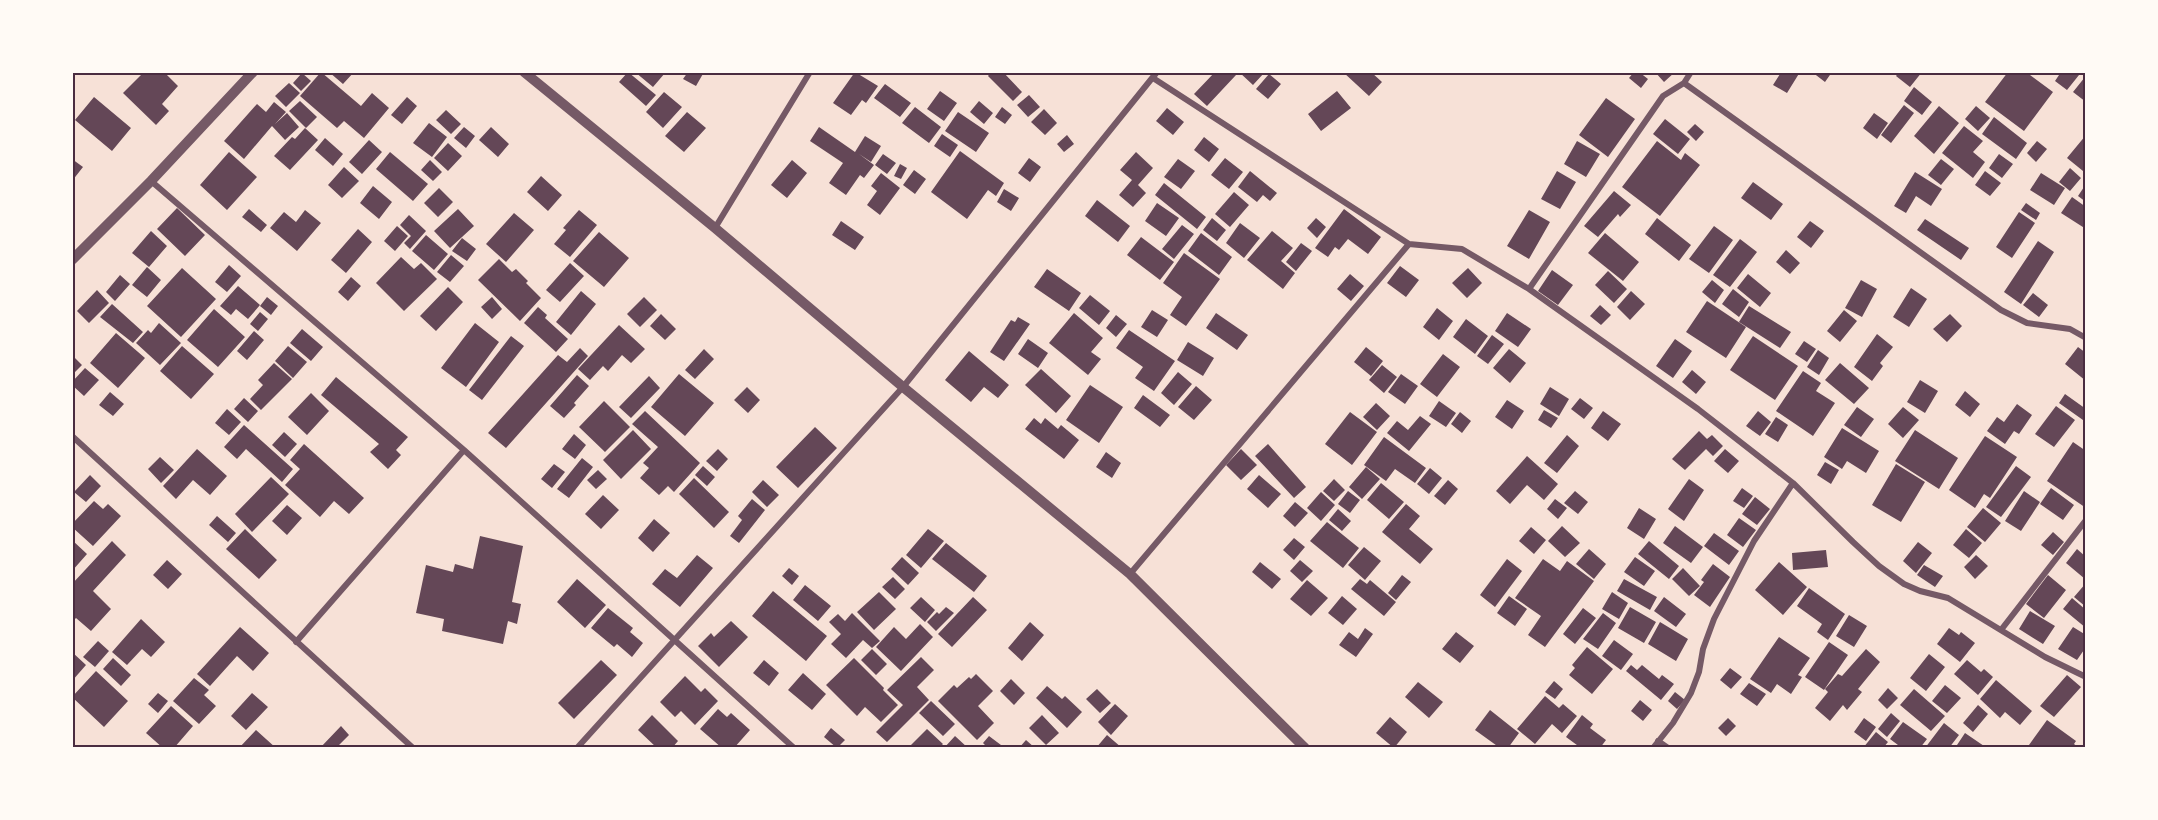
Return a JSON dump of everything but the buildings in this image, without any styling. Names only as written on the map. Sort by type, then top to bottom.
[{"type":"street","points":[[72,260],[152,182],[253,72]]},
{"type":"street","points":[[524,72],[1130,574],[1305,748]]},
{"type":"street","points":[[715,228],[810,72]]},
{"type":"street","points":[[1529,289],[1663,96],[1683,83],[1691,72]]},
{"type":"street","points":[[577,748],[903,387],[1155,75],[1409,244],[1462,249],[1529,289],[1698,409],[1793,483],[1862,550],[1904,584],[1920,591],[1948,598],[2045,657],[2086,677]]},
{"type":"street","points":[[1683,83],[2001,310],[2027,323],[2070,329],[2086,338]]},
{"type":"street","points":[[152,182],[464,450],[794,748]]},
{"type":"street","points":[[1130,574],[1409,244]]},
{"type":"street","points":[[72,436],[413,748]]},
{"type":"street","points":[[296,642],[464,450]]},
{"type":"street","points":[[1653,748],[1673,723],[1691,693],[1710,629],[1734,579],[1754,541],[1793,483]]},
{"type":"street","points":[[2001,630],[2086,520]]},
{"type":"street","points":[[1658,741],[1668,748]]}]
